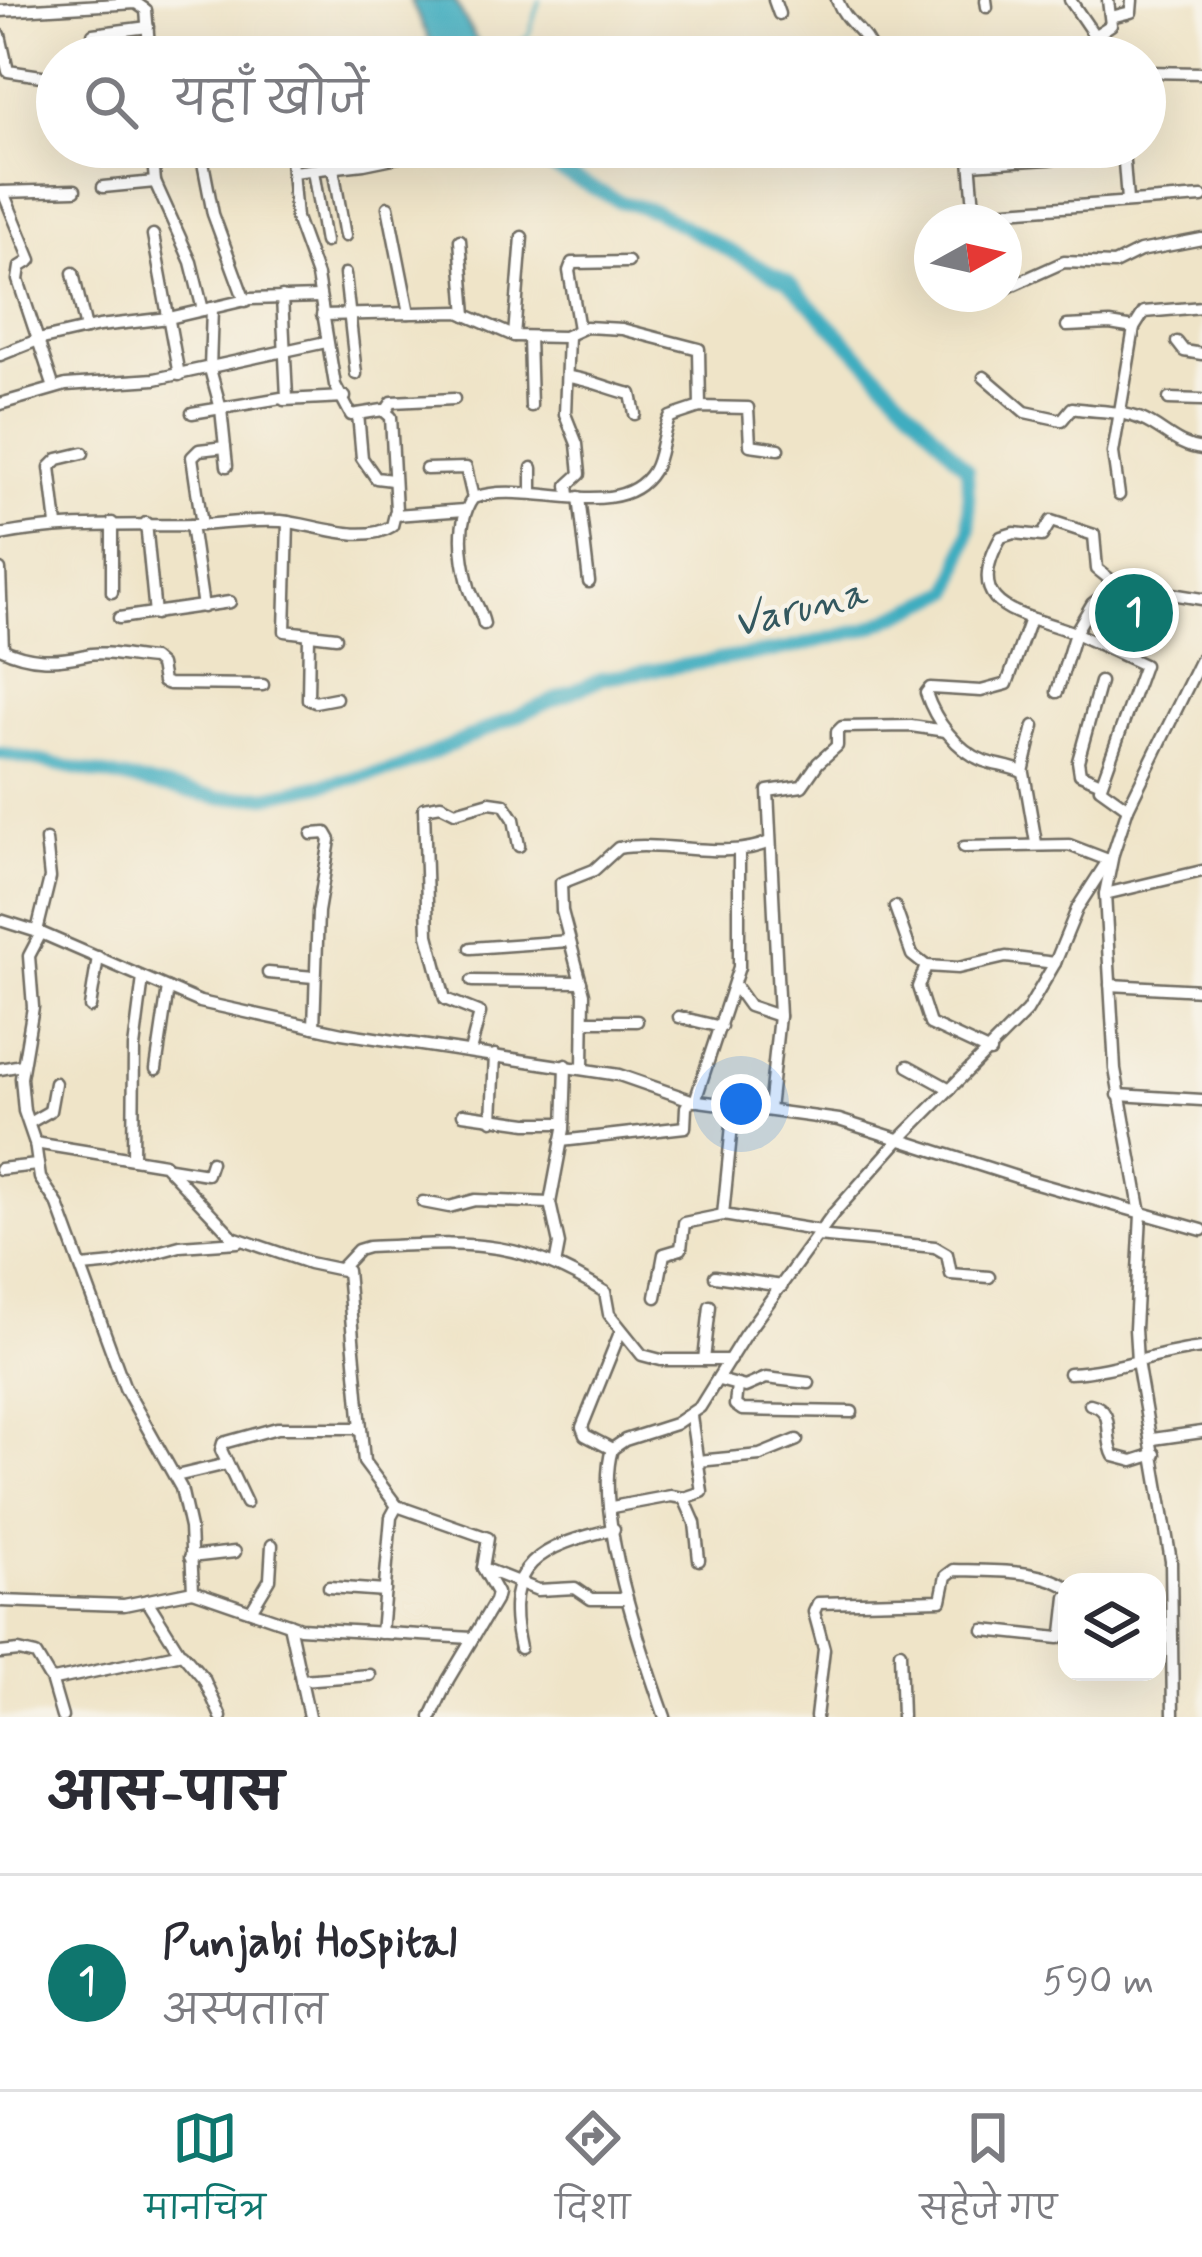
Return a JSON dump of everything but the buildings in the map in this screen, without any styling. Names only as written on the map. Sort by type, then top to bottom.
[{"type":"street","points":[[774,0],[779,14]]},
{"type":"street","points":[[838,0],[848,22],[866,36]]},
{"type":"street","points":[[1070,0],[1094,36],[1109,28],[1108,0]]},
{"type":"street","points":[[1111,17],[1131,11],[1132,0]]},
{"type":"street","points":[[8,6],[141,5],[149,36]]},
{"type":"street","points":[[93,36],[148,27]]},
{"type":"street","points":[[0,35],[8,71],[36,74]]},
{"type":"street","points":[[1166,72],[1202,73]]},
{"type":"street","points":[[154,168],[155,182],[208,309],[210,369],[221,409],[227,466]]},
{"type":"street","points":[[204,168],[213,214],[245,301]]},
{"type":"street","points":[[292,168],[296,218],[316,276],[335,385],[349,413],[386,411]]},
{"type":"street","points":[[292,172],[333,168],[345,236]]},
{"type":"street","points":[[970,168],[974,208],[980,213],[1202,197]]},
{"type":"street","points":[[1125,168],[1127,200]]},
{"type":"street","points":[[313,171],[325,242]]},
{"type":"street","points":[[103,187],[155,182]]},
{"type":"street","points":[[54,388],[18,280],[20,267],[32,260],[1,192],[75,190]]},
{"type":"street","points":[[388,207],[409,313]]},
{"type":"street","points":[[153,235],[179,375]]},
{"type":"street","points":[[514,336],[522,237]]},
{"type":"street","points":[[1022,281],[1064,262],[1114,264],[1140,251],[1202,239]]},
{"type":"street","points":[[460,240],[466,314]]},
{"type":"street","points":[[590,582],[568,485],[580,474],[577,444],[566,423],[574,332],[569,271],[572,263],[628,262]]},
{"type":"street","points":[[73,273],[86,329]]},
{"type":"street","points":[[345,274],[356,374]]},
{"type":"street","points":[[282,297],[284,400]]},
{"type":"street","points":[[0,355],[86,329],[245,301],[319,297]]},
{"type":"street","points":[[1119,495],[1113,462],[1133,328],[1144,312],[1202,308]]},
{"type":"street","points":[[322,315],[466,314],[514,336],[529,337],[622,329],[699,349],[700,407]]},
{"type":"street","points":[[1067,326],[1133,328]]},
{"type":"street","points":[[529,337],[531,406]]},
{"type":"street","points":[[0,404],[54,388],[179,375],[326,342]]},
{"type":"street","points":[[1177,342],[1184,351],[1202,354]]},
{"type":"street","points":[[569,376],[631,394],[634,414]]},
{"type":"street","points":[[985,377],[1035,416],[1062,420],[1072,407],[1119,413],[1146,421],[1181,444],[1202,449]]},
{"type":"street","points":[[192,413],[284,400],[345,398]]},
{"type":"street","points":[[386,411],[392,402],[454,399]]},
{"type":"street","points":[[1169,399],[1202,400]]},
{"type":"street","points":[[473,498],[532,491],[609,497],[631,492],[654,470],[670,417],[700,407],[748,408],[749,445],[779,449]]},
{"type":"street","points":[[0,535],[57,525],[288,522],[372,533],[392,526],[395,515],[394,442],[386,411]]},
{"type":"street","points":[[358,414],[364,464],[376,478],[392,481]]},
{"type":"street","points":[[203,607],[192,457],[199,450],[225,447]]},
{"type":"street","points":[[57,525],[50,467],[58,459],[83,453]]},
{"type":"street","points":[[426,470],[466,468],[473,498],[465,510],[464,557],[484,624]]},
{"type":"street","points":[[532,468],[532,491]]},
{"type":"street","points":[[395,515],[465,510]]},
{"type":"street","points":[[1128,808],[1102,791],[1101,783],[1145,667],[1075,633],[1002,608],[988,586],[993,554],[1006,534],[1042,536],[1051,520],[1094,535],[1097,569],[1117,585],[1202,599]]},
{"type":"street","points":[[288,522],[284,628],[289,634],[336,637]]},
{"type":"street","points":[[112,523],[112,592]]},
{"type":"street","points":[[146,524],[155,614]]},
{"type":"street","points":[[0,570],[1,648],[19,656],[49,661],[89,654],[153,659],[169,684],[263,685]]},
{"type":"street","points":[[1057,692],[1075,633],[1092,604],[1117,585]]},
{"type":"street","points":[[119,618],[230,602]]},
{"type":"street","points":[[1023,772],[976,757],[946,731],[926,698],[927,690],[980,691],[1007,684],[1030,619]]},
{"type":"street","points":[[309,635],[308,699],[336,698]]},
{"type":"street","points":[[1173,1717],[1174,1598],[1153,1439],[1137,1361],[1141,1214],[1118,1095],[1105,894],[1111,857],[1128,808],[1202,658]]},
{"type":"street","points":[[1100,682],[1078,761],[1080,774],[1101,783]]},
{"type":"street","points":[[1034,726],[1023,772],[1036,843]]},
{"type":"street","points":[[769,1110],[779,1016],[768,791],[802,786],[837,746],[840,728],[946,731]]},
{"type":"street","points":[[470,1051],[480,1013],[445,999],[428,935],[424,808],[441,805],[454,812],[505,803],[514,819],[519,846]]},
{"type":"street","points":[[311,834],[326,833],[330,840],[318,912],[314,1028]]},
{"type":"street","points":[[46,840],[50,878],[29,956],[33,1007],[22,1066],[22,1099],[38,1165],[82,1267],[125,1388],[176,1476],[186,1504],[193,1591]]},
{"type":"street","points":[[583,1069],[586,1021],[560,900],[561,883],[594,870],[618,848],[691,846],[739,851],[770,842]]},
{"type":"street","points":[[964,847],[1036,843],[1084,848],[1111,857]]},
{"type":"street","points":[[561,1141],[683,1128],[686,1108],[693,1101],[734,985],[739,959],[739,851]]},
{"type":"street","points":[[665,1717],[626,1599],[612,1507],[609,1472],[613,1449],[625,1440],[692,1416],[819,1234],[900,1139],[1027,1011],[1055,963],[1078,907],[1111,857]]},
{"type":"street","points":[[1105,894],[1202,871]]},
{"type":"street","points":[[896,907],[906,944],[926,966],[958,968],[1006,957],[1055,963]]},
{"type":"street","points":[[0,920],[39,932],[200,1002],[314,1028],[634,1078],[693,1101],[839,1120],[1202,1230]]},
{"type":"street","points":[[471,948],[569,941]]},
{"type":"street","points":[[90,1007],[98,957]]},
{"type":"street","points":[[926,966],[919,992],[930,1024],[990,1052]]},
{"type":"street","points":[[268,973],[314,977]]},
{"type":"street","points":[[133,1160],[134,1048],[143,978]]},
{"type":"street","points":[[472,980],[581,982]]},
{"type":"street","points":[[734,985],[749,1006],[779,1016]]},
{"type":"street","points":[[1110,985],[1202,990]]},
{"type":"street","points":[[156,1069],[167,988]]},
{"type":"street","points":[[679,1016],[721,1027]]},
{"type":"street","points":[[586,1021],[637,1021]]},
{"type":"street","points":[[492,1120],[495,1055]]},
{"type":"street","points":[[555,1265],[559,1244],[550,1203],[565,1123],[566,1065]]},
{"type":"street","points":[[0,1070],[22,1066]]},
{"type":"street","points":[[908,1066],[950,1089]]},
{"type":"street","points":[[29,1123],[50,1111],[55,1083]]},
{"type":"street","points":[[1118,1095],[1202,1100]]},
{"type":"street","points":[[723,1215],[734,1105]]},
{"type":"street","points":[[463,1114],[565,1123]]},
{"type":"street","points":[[35,1143],[207,1174],[212,1162]]},
{"type":"street","points":[[0,1169],[38,1165]]},
{"type":"street","points":[[170,1168],[215,1222],[243,1241],[346,1271],[364,1462],[397,1506],[486,1536],[489,1544],[483,1568],[497,1593],[431,1717]]},
{"type":"street","points":[[423,1202],[448,1207],[475,1200],[550,1203]]},
{"type":"street","points":[[656,1297],[664,1255],[681,1249],[684,1222],[723,1215],[819,1234],[935,1247],[947,1254],[951,1274],[989,1277]]},
{"type":"street","points":[[82,1267],[114,1264],[180,1246],[243,1241]]},
{"type":"street","points":[[342,1267],[363,1248],[502,1246],[555,1265],[605,1292],[609,1315],[635,1348],[651,1359],[730,1360]]},
{"type":"street","points":[[715,1276],[782,1286]]},
{"type":"street","points":[[704,1360],[710,1306]]},
{"type":"street","points":[[613,1449],[585,1435],[582,1426],[620,1330]]},
{"type":"street","points":[[1069,1373],[1109,1370],[1202,1348]]},
{"type":"street","points":[[719,1380],[737,1386],[751,1386],[766,1378],[808,1383]]},
{"type":"street","points":[[737,1386],[734,1400],[742,1410],[852,1412]]},
{"type":"street","points":[[1090,1403],[1107,1415],[1114,1456],[1133,1461],[1155,1454]]},
{"type":"street","points":[[612,1507],[702,1492],[692,1416]]},
{"type":"street","points":[[245,1503],[220,1450],[223,1443],[277,1428],[359,1428]]},
{"type":"street","points":[[1153,1439],[1202,1432]]},
{"type":"street","points":[[698,1461],[760,1455],[797,1439]]},
{"type":"street","points":[[176,1476],[226,1464]]},
{"type":"street","points":[[685,1498],[695,1522],[699,1560]]},
{"type":"street","points":[[381,1633],[397,1506]]},
{"type":"street","points":[[520,1648],[518,1582],[526,1566],[548,1548],[614,1529]]},
{"type":"street","points":[[253,1609],[271,1579],[272,1545]]},
{"type":"street","points":[[190,1557],[235,1552]]},
{"type":"street","points":[[483,1568],[538,1590],[575,1588],[595,1600],[626,1599]]},
{"type":"street","points":[[816,1717],[824,1649],[814,1612],[818,1603],[939,1600],[944,1597],[947,1573],[958,1570],[1030,1576],[1058,1584]]},
{"type":"street","points":[[329,1587],[385,1591]]},
{"type":"street","points":[[0,1601],[124,1605],[193,1591],[310,1629],[472,1638]]},
{"type":"street","points":[[1166,1598],[1174,1598]]},
{"type":"street","points":[[148,1602],[179,1653]]},
{"type":"street","points":[[289,1624],[308,1717]]},
{"type":"street","points":[[984,1630],[1058,1638]]},
{"type":"street","points":[[900,1652],[902,1717]]},
{"type":"street","points":[[0,1653],[37,1655],[51,1679],[62,1717]]},
{"type":"street","points":[[51,1679],[179,1653],[187,1656],[204,1679],[220,1717]]},
{"type":"street","points":[[301,1680],[370,1675]]},
{"type":"water","points":[[410,0],[454,0],[474,36],[428,36]]},
{"type":"waterway","points":[[527,36],[540,0]]},
{"type":"waterway","name":"Varuna","points":[[0,753],[219,798],[269,796],[397,769],[603,678],[787,649],[867,629],[952,591],[970,528],[967,469],[920,417],[788,282],[655,211],[619,201],[553,168]]},
{"type":"place","name":"Punjabi Hospital","points":[[1134,613]]}]
